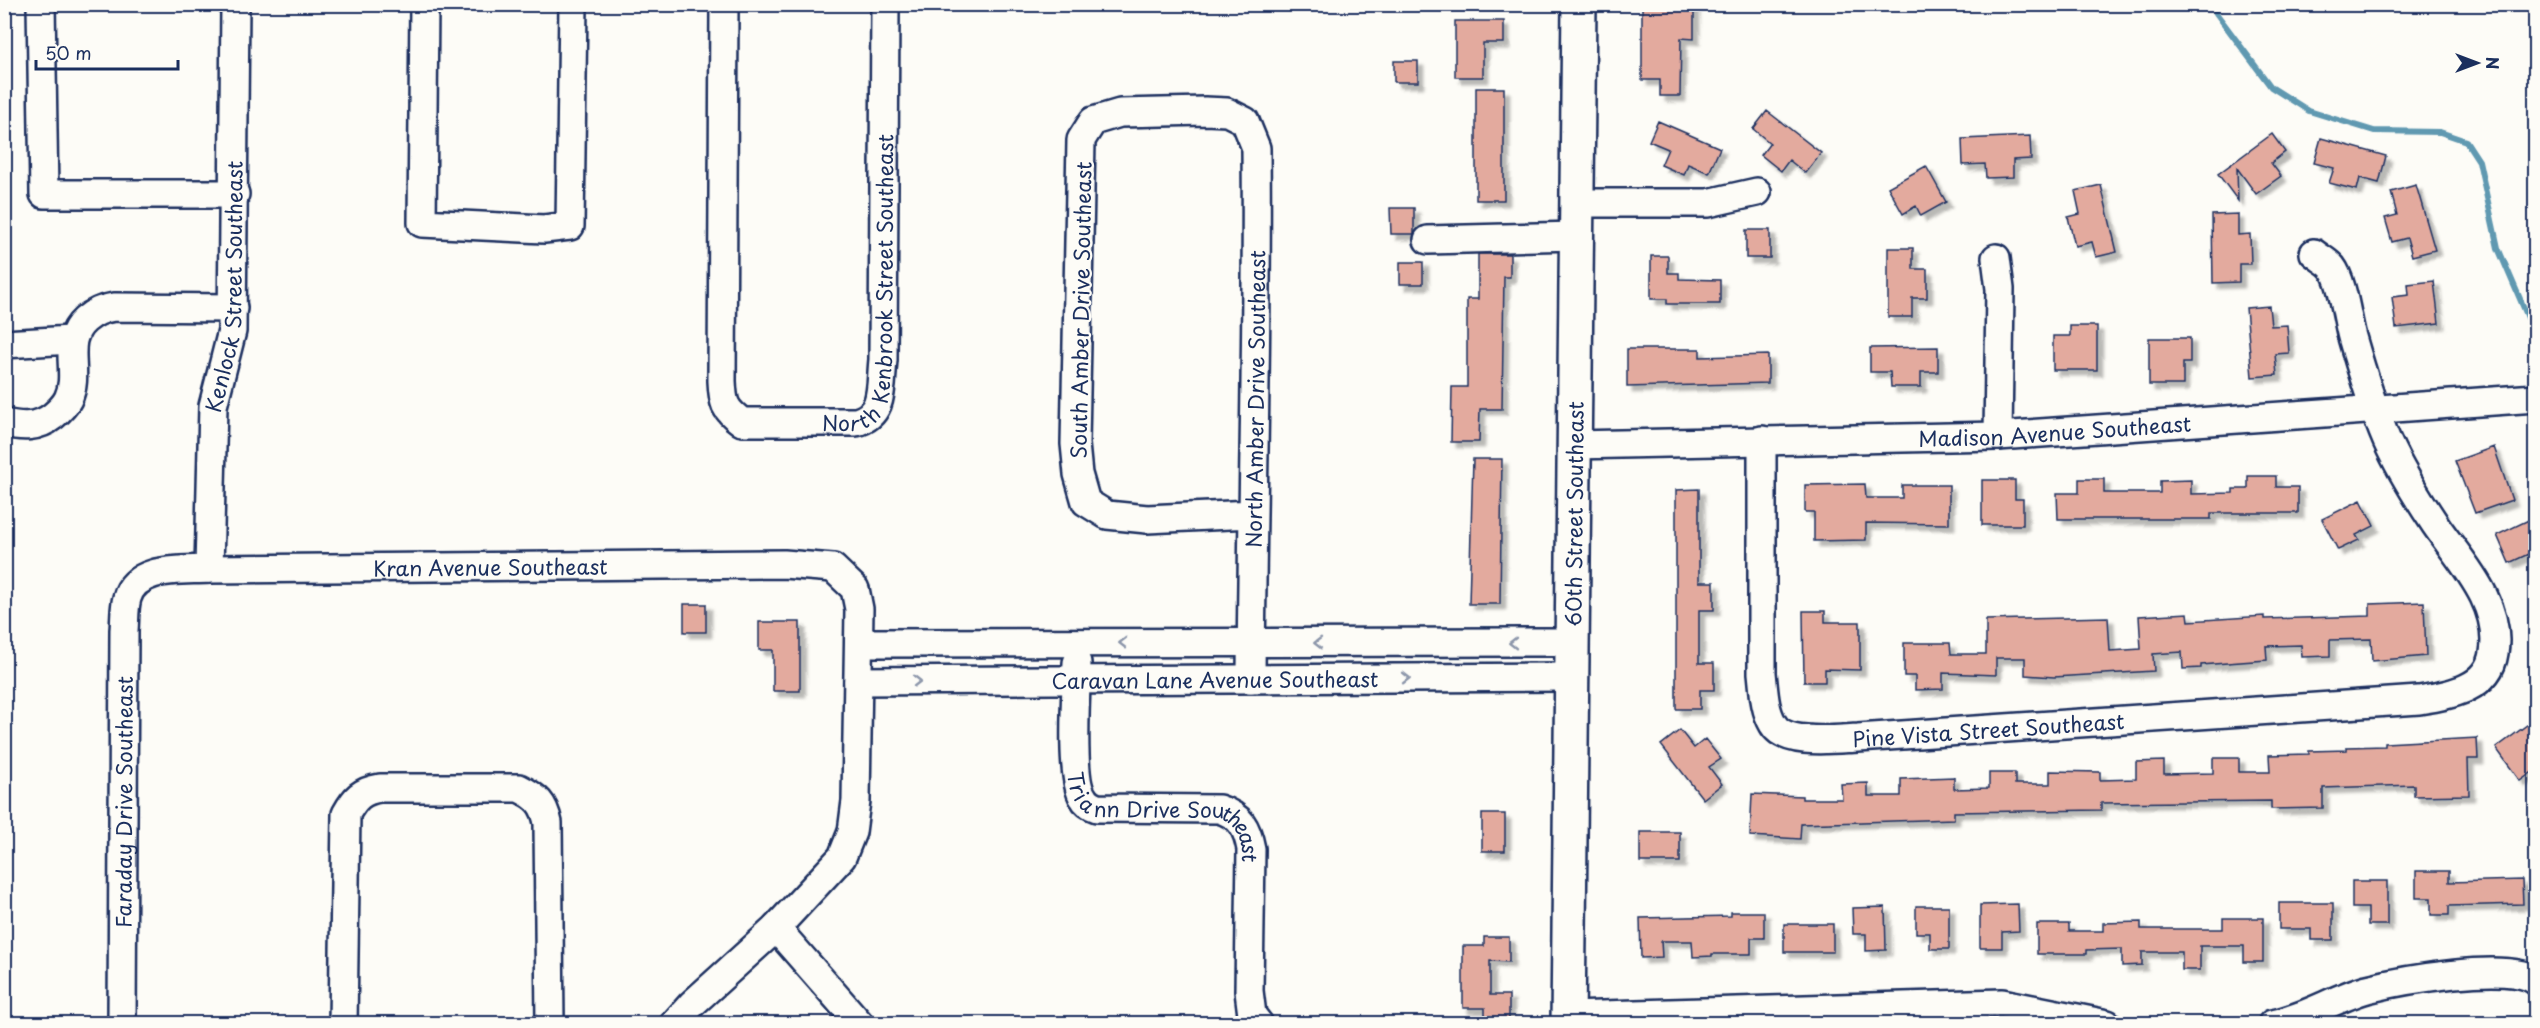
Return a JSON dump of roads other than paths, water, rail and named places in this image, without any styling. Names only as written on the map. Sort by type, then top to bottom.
[{"type":"main road","name":"60th Street Southeast","points":[[1568,1020],[1579,4]]},
{"type":"street","points":[[41,4],[44,194],[235,194]]},
{"type":"street","name":"Kenlock Street Southeast","points":[[209,570],[213,406],[232,331],[235,194],[234,4]]},
{"type":"street","points":[[424,4],[422,223],[544,229],[570,226],[573,4]]},
{"type":"street","name":"North Kenbrook Street Southeast","points":[[724,4],[722,381],[723,398],[729,412],[742,422],[856,422],[868,419],[875,412],[883,360],[885,4]]},
{"type":"street","name":"North Amber Drive Southeast","points":[[1093,121],[1120,113],[1227,112],[1245,121],[1256,148],[1256,449],[1251,514],[1251,679]]},
{"type":"street","name":"South Amber Drive Southeast","points":[[1093,121],[1081,140],[1076,444],[1078,474],[1086,502],[1107,515],[1147,519],[1251,514]]},
{"type":"street","points":[[1576,203],[1708,203],[1757,192]]},
{"type":"street","points":[[1428,240],[1576,236]]},
{"type":"street","points":[[2314,253],[2333,268],[2375,408]]},
{"type":"street","points":[[1996,258],[2000,289],[1998,436]]},
{"type":"street","points":[[4,423],[27,426],[40,424],[55,414],[68,400],[72,388],[71,340],[76,328],[95,312],[105,308],[233,308]]},
{"type":"street","points":[[4,344],[71,340]]},
{"type":"street","name":"Madison Avenue Southeast","points":[[1573,445],[1998,436],[2535,398]]},
{"type":"street","name":"Pine Vista Street Southeast","points":[[1762,440],[1762,673],[1766,706],[1773,726],[1793,738],[1858,738],[2419,700],[2451,694],[2471,686],[2486,674],[2494,655],[2495,632],[2481,590],[2409,484],[2375,408]]},
{"type":"street","name":"Kran Avenue Southeast","points":[[136,582],[149,574],[209,570],[784,564],[827,566],[844,576],[855,589],[859,609],[859,643]]},
{"type":"street","name":"Faraday Drive Southeast","points":[[122,1023],[124,630],[127,598],[136,582]]},
{"type":"street","name":"Caravan Lane Avenue Southeast","points":[[859,643],[1571,642]]},
{"type":"street","points":[[674,1023],[776,928],[842,857],[852,832],[856,801],[859,643]]},
{"type":"street","name":"Triann Drive Southeast","points":[[1077,643],[1076,765],[1081,796],[1097,808],[1219,809],[1231,813],[1242,821],[1248,832],[1251,849],[1249,991],[1251,1015],[1259,1023]]},
{"type":"street","name":"Caravan Lane Avenue Southeast","points":[[858,681],[1571,676]]},
{"type":"street","points":[[343,1023],[346,814],[355,798],[366,790],[380,788],[519,788],[537,797],[545,807],[548,823],[549,1023]]},
{"type":"street","points":[[776,928],[860,1023]]},
{"type":"street","points":[[2271,1023],[2287,1021],[2367,989],[2453,974],[2516,973],[2535,980]]},
{"type":"street","points":[[1568,1020],[2002,1003],[2107,1023]]},
{"type":"waterway","points":[[2214,4],[2216,13],[2271,87],[2309,111],[2374,131],[2440,132],[2466,141],[2479,161],[2498,248],[2536,336]]},
{"type":"waterway","points":[[4,781],[4,966]]}]
